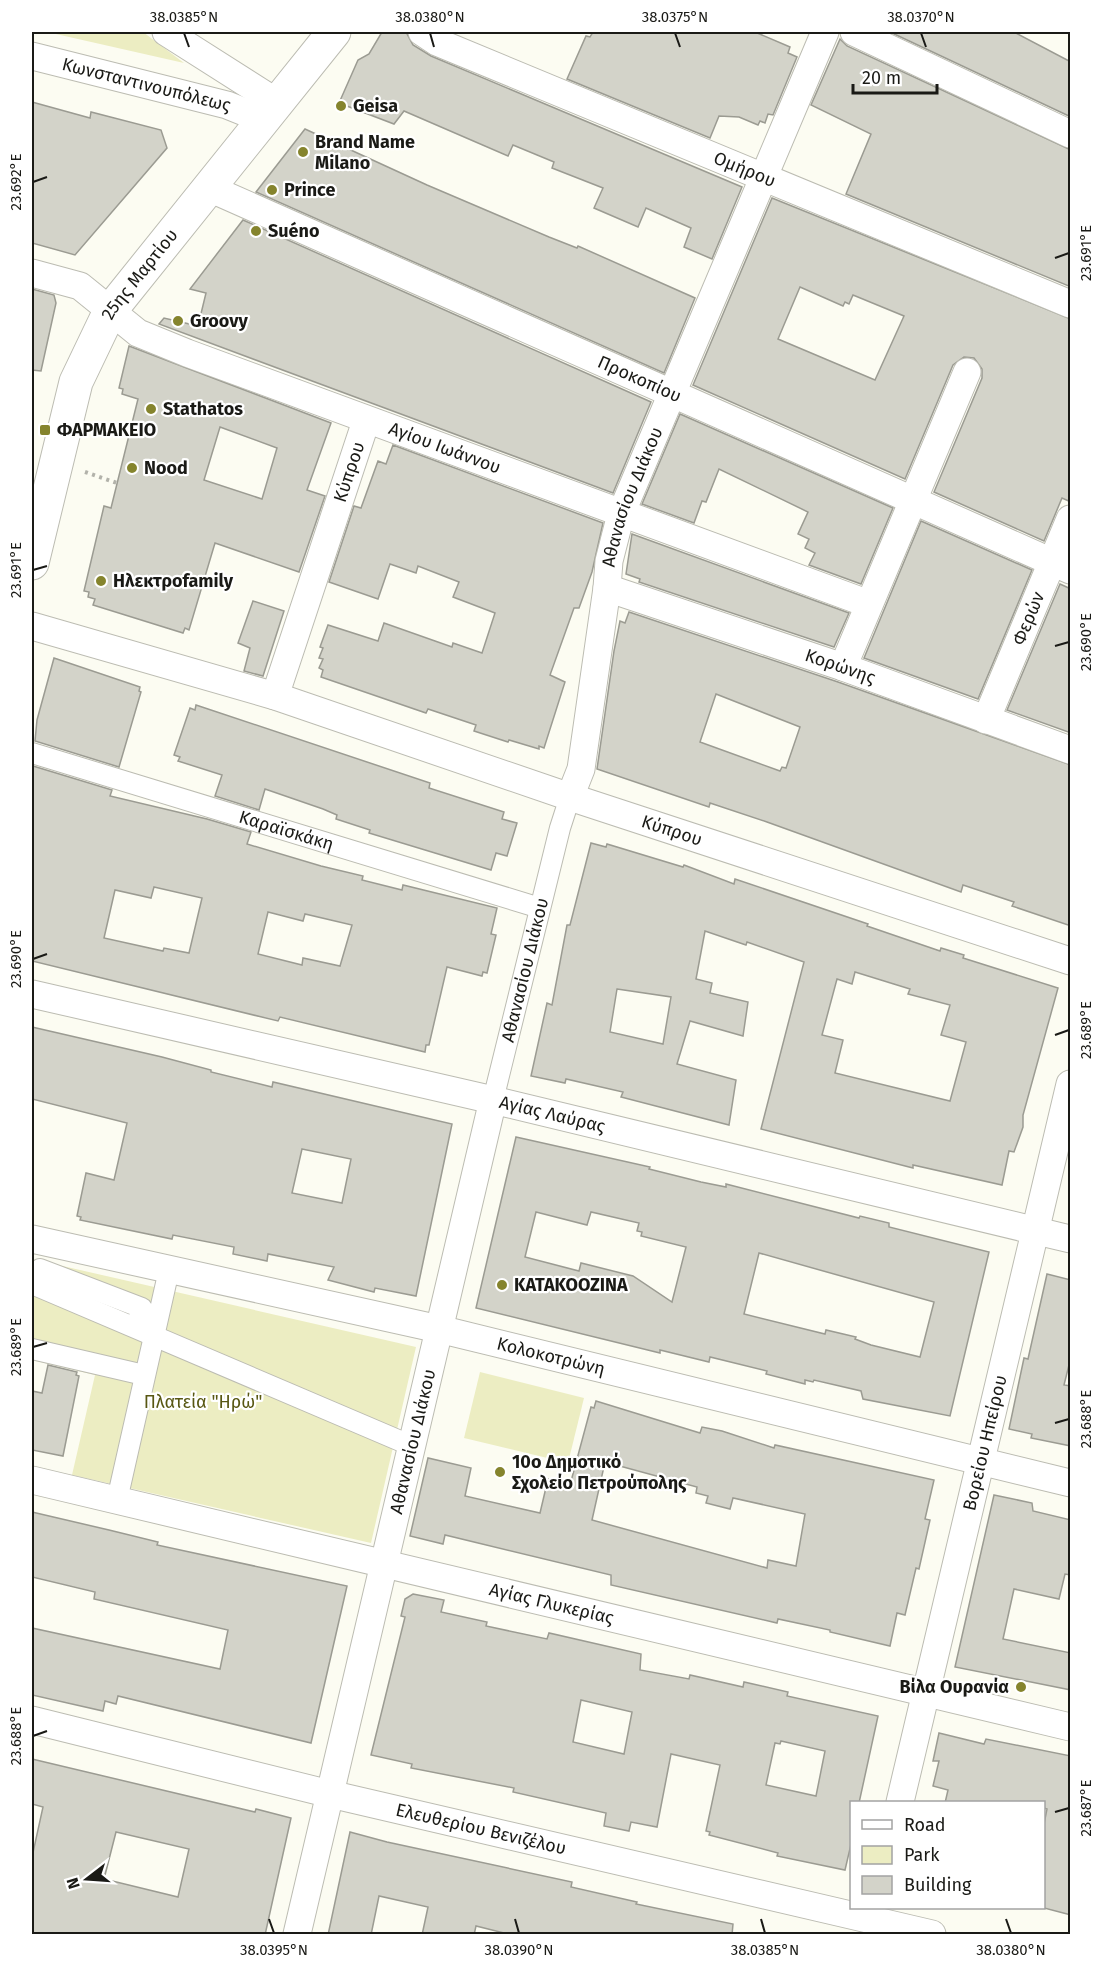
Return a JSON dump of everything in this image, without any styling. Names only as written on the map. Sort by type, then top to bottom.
[{"type":"main road","name":"25ης Μαρτίου","points":[[32,563],[38,507],[76,382],[110,311],[334,32]]},
{"type":"street","points":[[166,32],[269,111]]},
{"type":"street","name":"Ομήρου","points":[[422,32],[438,42],[1071,304]]},
{"type":"street","name":"Αθανασίου Διάκου","points":[[297,1935],[493,1100],[540,908],[570,798],[581,769],[609,561],[621,514],[825,32]]},
{"type":"street","points":[[854,32],[1071,134]]},
{"type":"street","name":"Κωνσταντινουπόλεως","points":[[32,56],[227,105],[269,111]]},
{"type":"street","name":"Προκοπίου","points":[[209,188],[1061,566]]},
{"type":"street","name":"Αγίου Ιωάννου","points":[[32,273],[80,286],[138,333],[366,421],[869,604]]},
{"type":"street","points":[[843,667],[967,372]]},
{"type":"street","name":"Κύπρου","points":[[275,696],[366,421]]},
{"type":"street","name":"Φερών","points":[[986,720],[1061,566],[1071,519]]},
{"type":"street","name":"Κορώνης","points":[[607,588],[843,667],[1071,750]]},
{"type":"street","name":"Κύπρου","points":[[32,626],[275,696],[570,798],[1071,961]]},
{"type":"street","name":"Καραϊσκάκη","points":[[32,753],[540,908]]},
{"type":"street","name":"Αγίας Λαύρας","points":[[32,994],[493,1100],[1071,1239]]},
{"type":"street","name":"Βορείου Ηπείρου","points":[[900,1801],[1071,1084]]},
{"type":"street","name":"Κολοκοτρώνη","points":[[34,1247],[89,1252],[439,1329],[1071,1483]]},
{"type":"street","points":[[78,1293],[89,1252]]},
{"type":"street","points":[[32,1284],[40,1269],[78,1293],[142,1308],[144,1375],[117,1500]]},
{"type":"street","points":[[144,1331],[169,1270]]},
{"type":"street","points":[[144,1331],[412,1446]]},
{"type":"street","points":[[32,1349],[144,1375]]},
{"type":"street","name":"Αγίας Γλυκερίας","points":[[32,1480],[1071,1726]]},
{"type":"street","name":"Ελευθερίου Βενιζέλου","points":[[32,1720],[330,1794],[932,1935]]},
{"type":"green space","points":[[47,32],[143,32],[184,63]]},
{"type":"green space","name":"Πλατεία \"Ηρώ\"","points":[[32,1259],[416,1347],[371,1543],[72,1475],[95,1375],[32,1360]]},
{"type":"green space","points":[[480,1372],[584,1398],[568,1463],[464,1438]]},
{"type":"building","points":[[382,32],[406,32],[413,45],[431,56],[742,187],[712,259],[684,247],[691,228],[646,208],[638,227],[594,208],[603,188],[552,168],[554,162],[513,145],[508,156],[404,111],[394,124],[339,103],[358,60],[369,54]]},
{"type":"building","points":[[593,32],[755,32],[790,47],[788,53],[797,57],[773,115],[768,114],[765,123],[760,121],[758,125],[739,117],[719,116],[710,138],[567,79],[586,36],[590,37]]},
{"type":"building","points":[[890,32],[1014,32],[1071,62],[1071,117]]},
{"type":"building","points":[[840,39],[847,46],[1071,150],[1071,287],[846,194],[871,134],[811,105]]},
{"type":"building","points":[[32,102],[90,118],[91,112],[161,130],[167,148],[75,255],[32,243]]},
{"type":"building","points":[[305,129],[427,185],[549,237],[577,248],[578,246],[695,298],[664,373],[256,192]]},
{"type":"building","points":[[772,198],[1071,319],[1071,502],[1062,498],[1044,541],[934,492],[982,378],[982,369],[974,358],[964,357],[953,365],[905,479],[693,385]],"holes":[[[800,287],[843,306],[845,302],[849,304],[853,295],[904,316],[875,380],[778,339]]]},
{"type":"building","points":[[243,220],[651,402],[613,493],[159,324],[164,318],[198,326],[206,293],[190,289]]},
{"type":"building","points":[[32,289],[54,295],[56,303],[41,371],[32,370]]},
{"type":"building","points":[[129,346],[331,423],[307,490],[325,496],[299,572],[215,543],[189,630],[185,628],[183,633],[93,605],[95,599],[88,597],[89,592],[84,591],[104,506],[111,508],[138,399],[122,394],[123,389],[119,388]],"holes":[[[220,427],[277,448],[262,499],[204,480]]]},
{"type":"building","points":[[680,414],[893,508],[861,584],[809,565],[815,553],[805,548],[809,539],[798,534],[808,512],[719,469],[706,502],[702,501],[694,523],[642,504]]},
{"type":"building","points":[[393,445],[603,523],[592,572],[579,608],[574,608],[550,675],[565,682],[544,748],[539,746],[539,749],[509,740],[508,742],[474,731],[476,725],[428,709],[426,713],[321,677],[323,670],[319,668],[323,659],[319,658],[323,648],[320,647],[328,625],[378,641],[384,623],[452,647],[453,643],[482,653],[495,613],[453,597],[459,582],[418,566],[416,573],[390,564],[378,599],[329,582],[354,506],[361,508],[378,461],[386,464]]},
{"type":"building","points":[[921,521],[1032,570],[978,699],[864,658]]},
{"type":"building","points":[[632,534],[849,613],[834,647],[639,582],[640,579],[626,574]]},
{"type":"building","points":[[1060,584],[1071,589],[1071,733],[1007,710]]},
{"type":"building","points":[[253,601],[284,611],[263,676],[244,671],[250,648],[238,643]]},
{"type":"building","points":[[629,612],[838,682],[1071,765],[1071,926],[1012,906],[1014,902],[963,885],[961,892],[767,822],[710,803],[709,807],[597,769],[614,651],[620,621],[625,623]],"holes":[[[716,694],[800,727],[786,768],[782,767],[780,771],[700,742]]]},
{"type":"building","points":[[54,658],[140,687],[141,692],[119,767],[35,741],[37,720]]},
{"type":"building","points":[[196,705],[430,783],[429,788],[504,812],[502,819],[517,823],[507,856],[496,853],[491,870],[369,833],[370,830],[336,819],[337,815],[323,809],[265,789],[259,810],[215,796],[222,775],[178,761],[180,757],[174,755],[190,708],[195,710]]},
{"type":"building","points":[[33,766],[112,790],[110,796],[251,832],[247,844],[363,876],[362,880],[402,890],[403,885],[497,908],[491,934],[496,935],[487,973],[483,972],[482,976],[447,967],[429,1045],[426,1045],[425,1052],[280,1017],[278,1021],[32,961]],"holes":[[[154,887],[202,898],[189,953],[164,948],[163,951],[104,938],[115,890],[151,898]],[[268,912],[303,921],[305,914],[352,925],[340,966],[303,958],[302,965],[258,954]]]},
{"type":"building","points":[[591,843],[606,847],[607,844],[683,867],[684,865],[734,884],[735,879],[940,951],[941,948],[964,955],[963,958],[1058,988],[1023,1115],[1023,1127],[1014,1152],[1009,1151],[1002,1185],[913,1165],[913,1168],[761,1129],[804,962],[747,942],[746,945],[705,931],[696,979],[712,983],[710,993],[748,1002],[743,1036],[690,1021],[677,1064],[736,1080],[729,1125],[621,1097],[623,1092],[566,1079],[565,1083],[531,1076],[547,1003],[552,1005],[567,925],[570,925]],"holes":[[[855,972],[910,989],[908,994],[950,1005],[941,1035],[966,1042],[950,1101],[835,1073],[843,1040],[822,1035],[837,979],[852,984]],[[617,989],[671,997],[663,1044],[610,1032]]]},
{"type":"building","points":[[32,1027],[162,1057],[272,1087],[273,1082],[452,1124],[416,1296],[375,1288],[374,1292],[328,1280],[334,1267],[268,1254],[267,1261],[233,1254],[234,1247],[173,1235],[172,1239],[80,1220],[81,1217],[77,1216],[86,1173],[114,1180],[127,1123],[32,1099]],"holes":[[[302,1149],[351,1159],[342,1203],[292,1193]]]},
{"type":"building","points":[[516,1137],[650,1167],[649,1169],[701,1182],[726,1187],[726,1184],[859,1218],[860,1216],[889,1223],[889,1227],[989,1252],[950,1416],[863,1399],[861,1391],[814,1380],[813,1382],[805,1380],[805,1384],[766,1374],[767,1371],[710,1357],[709,1362],[660,1350],[660,1353],[476,1308]],"holes":[[[536,1212],[587,1225],[591,1212],[639,1223],[637,1231],[642,1232],[641,1236],[686,1247],[672,1302],[633,1276],[581,1263],[579,1271],[525,1257]],[[759,1253],[934,1302],[920,1357],[871,1345],[855,1339],[856,1337],[826,1330],[825,1334],[744,1314]]]},
{"type":"building","points":[[1047,1274],[1071,1280],[1071,1357],[1064,1385],[1071,1386],[1071,1446],[1031,1438],[1032,1434],[1009,1429],[1024,1358],[1028,1359]]},
{"type":"building","points":[[48,1365],[77,1372],[76,1375],[79,1376],[63,1456],[32,1450],[32,1391],[42,1393]]},
{"type":"building","points":[[596,1401],[700,1433],[702,1427],[722,1431],[774,1448],[775,1445],[934,1480],[925,1519],[930,1520],[919,1569],[916,1568],[905,1615],[897,1613],[890,1646],[830,1632],[830,1630],[778,1619],[777,1623],[611,1585],[611,1575],[445,1535],[443,1544],[410,1536],[428,1458],[471,1468],[465,1496],[540,1513],[548,1479],[570,1485],[591,1407],[594,1408]],"holes":[[[605,1462],[697,1487],[696,1493],[708,1496],[706,1503],[730,1509],[733,1498],[805,1514],[796,1566],[768,1560],[767,1568],[592,1520]]]},
{"type":"building","points":[[994,1495],[1032,1503],[1033,1511],[1071,1520],[1071,1575],[1065,1574],[1059,1599],[1014,1589],[1003,1639],[1071,1653],[1071,1690],[955,1667]]},
{"type":"building","points":[[32,1512],[158,1542],[157,1545],[347,1586],[311,1743],[118,1696],[116,1704],[105,1701],[103,1711],[32,1695],[32,1628],[220,1669],[228,1630],[94,1599],[95,1592],[32,1577]]},
{"type":"building","points":[[413,1594],[444,1600],[441,1612],[487,1622],[486,1626],[547,1639],[549,1633],[641,1654],[640,1670],[689,1679],[690,1675],[743,1687],[744,1682],[788,1692],[787,1696],[878,1716],[859,1801],[850,1801],[850,1849],[845,1870],[777,1856],[778,1853],[709,1835],[710,1832],[706,1831],[720,1765],[671,1754],[657,1827],[631,1822],[629,1831],[604,1826],[606,1813],[513,1792],[514,1788],[411,1768],[412,1764],[371,1755],[405,1617],[401,1616],[405,1599]],"holes":[[[581,1700],[632,1712],[624,1754],[573,1742]],[[781,1741],[825,1751],[816,1796],[766,1785],[775,1743],[780,1744]]]},
{"type":"building","points":[[939,1733],[984,1744],[986,1739],[1071,1756],[1071,1915],[1045,1908],[1047,1809],[1045,1801],[945,1801],[948,1790],[933,1786],[939,1761],[933,1761]]},
{"type":"building","points":[[32,1759],[255,1812],[256,1809],[291,1818],[265,1935],[32,1935],[32,1857],[43,1807],[32,1804]],"holes":[[[116,1832],[189,1849],[178,1897],[104,1879]]]},
{"type":"building","points":[[350,1832],[572,1882],[571,1887],[637,1902],[636,1904],[733,1924],[732,1935],[512,1935],[476,1926],[474,1935],[422,1935],[428,1907],[379,1896],[371,1935],[328,1935]]},
{"type":"place","name":"Geisa","points":[[341,106]]},
{"type":"place","name":"Brand Name Milano","points":[[303,152]]},
{"type":"place","name":"Prince","points":[[272,190]]},
{"type":"place","name":"Suéno","points":[[256,231]]},
{"type":"place","name":"Groovy","points":[[178,321]]},
{"type":"place","name":"Stathatos","points":[[151,409]]},
{"type":"place","name":"ΦΑΡΜΑΚΕΙΟ","points":[[45,430]]},
{"type":"place","name":"Nood","points":[[132,468]]},
{"type":"place","name":"Ηλεκτροfamily","points":[[101,581]]},
{"type":"place","name":"ΚΑΤΑΚΟΟΖΙΝΑ","points":[[502,1285]]},
{"type":"place","name":"10ο Δημοτικό Σχολείο Πετρούπολης","points":[[500,1472]]},
{"type":"place","name":"Βίλα Ουρανία","points":[[1021,1687]]}]
